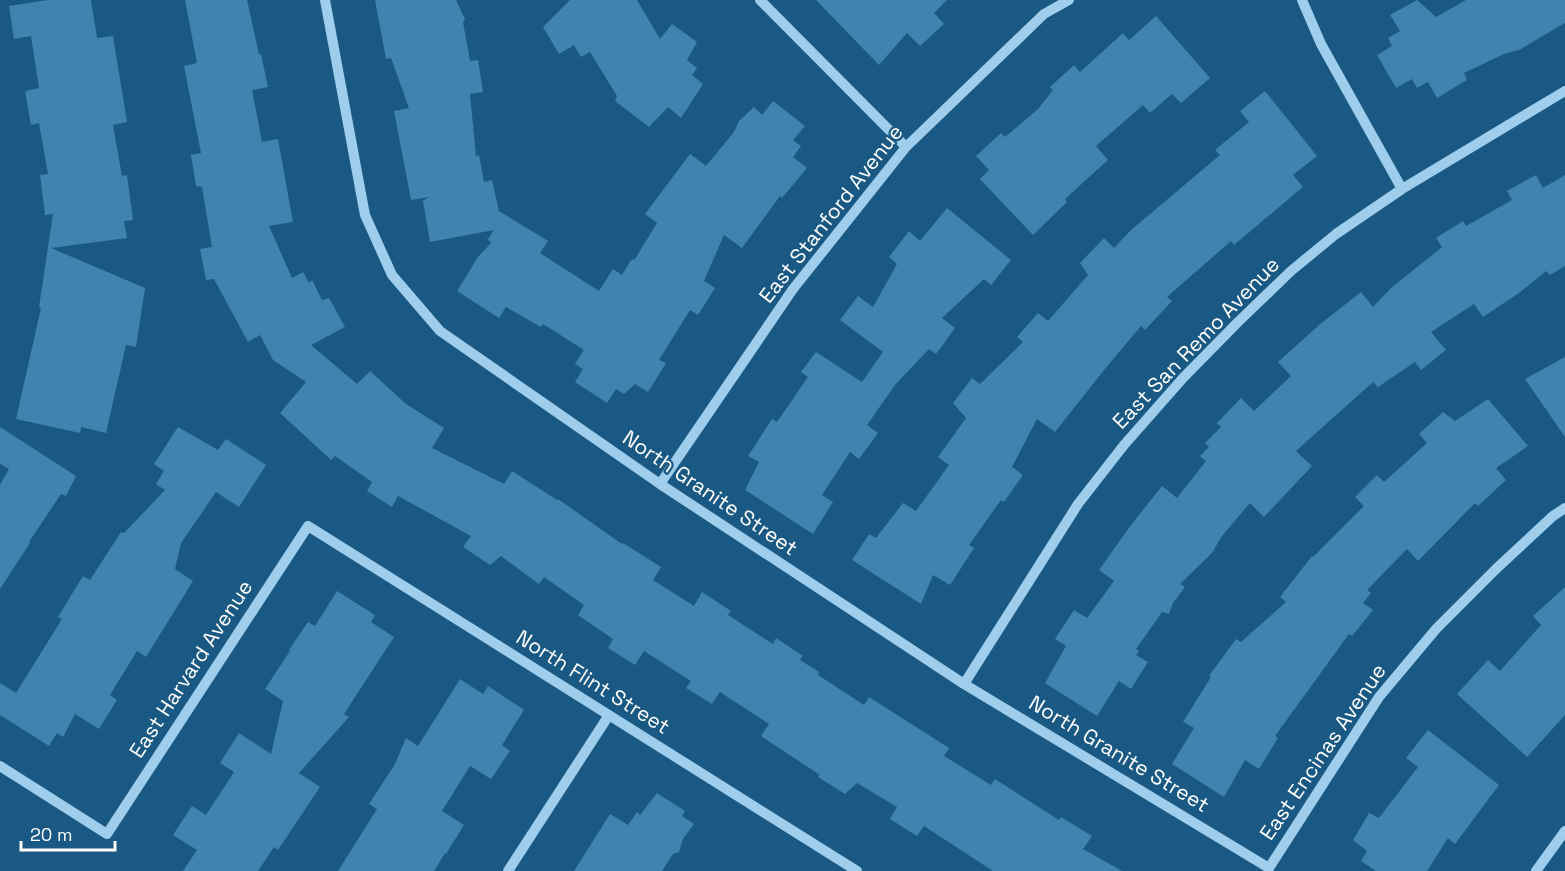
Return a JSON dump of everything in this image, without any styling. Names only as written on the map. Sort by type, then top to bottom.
[{"type":"street","name":"North Granite Street","points":[[325,0],[365,215],[392,275],[440,331],[660,484],[964,684],[1269,868]]},
{"type":"street","points":[[760,0],[906,147]]},
{"type":"street","name":"East Stanford Avenue","points":[[660,484],[793,289],[906,147],[1044,14],[1069,0]]},
{"type":"street","points":[[1302,0],[1321,44],[1402,189]]},
{"type":"street","name":"East San Remo Avenue","points":[[964,684],[1078,504],[1124,444],[1238,322],[1291,271],[1336,234],[1402,189],[1565,91]]},
{"type":"street","name":"East Encinas Avenue","points":[[1269,868],[1379,697],[1444,622],[1497,568],[1553,516],[1565,508]]},
{"type":"street","name":"North Flint Street","points":[[308,526],[857,871]]},
{"type":"street","name":"East Harvard Avenue","points":[[0,766],[107,834],[308,526]]},
{"type":"street","points":[[508,871],[609,715]]},
{"type":"street","points":[[1536,871],[1565,831]]},
{"type":"building","points":[[48,0],[91,0],[97,38],[113,36],[127,122],[113,125],[122,176],[127,175],[133,220],[124,221],[127,238],[51,248],[145,288],[136,347],[126,345],[106,433],[81,427],[80,433],[16,419],[41,308],[39,307],[53,214],[45,215],[40,175],[48,174],[39,123],[31,125],[25,91],[39,88],[31,36],[14,39],[9,6]]},
{"type":"building","points":[[185,0],[247,0],[268,87],[252,90],[262,142],[278,139],[293,222],[269,226],[292,278],[303,272],[309,283],[312,280],[322,300],[329,298],[345,327],[311,345],[357,384],[370,371],[406,404],[444,428],[432,448],[504,484],[512,471],[558,499],[622,544],[661,567],[653,580],[694,606],[702,592],[731,611],[728,615],[773,644],[776,638],[803,656],[800,660],[819,672],[818,675],[864,705],[869,697],[949,748],[944,756],[991,785],[995,779],[1059,820],[1061,817],[1092,836],[1083,849],[1122,871],[993,871],[924,826],[917,836],[890,819],[897,807],[857,783],[845,794],[818,777],[820,775],[761,736],[769,724],[720,692],[712,704],[686,688],[691,681],[644,651],[635,665],[608,648],[613,639],[578,615],[584,605],[544,577],[539,584],[501,556],[490,565],[463,547],[471,536],[398,496],[392,507],[367,491],[372,482],[335,456],[331,460],[280,413],[306,382],[273,360],[260,335],[248,342],[214,279],[206,280],[200,249],[212,247],[202,187],[196,186],[191,155],[201,153],[184,66],[197,63]]},
{"type":"building","points":[[375,0],[456,0],[465,19],[463,22],[470,61],[478,60],[483,92],[470,94],[476,156],[479,155],[484,182],[492,180],[499,211],[548,241],[540,253],[599,291],[613,269],[622,275],[631,260],[635,259],[657,223],[645,214],[690,154],[706,166],[734,132],[739,121],[754,107],[762,115],[773,101],[805,126],[793,140],[801,146],[793,157],[807,168],[782,198],[780,196],[742,248],[724,235],[704,281],[715,288],[698,315],[690,310],[659,360],[666,363],[648,392],[635,384],[624,394],[616,389],[607,403],[575,382],[583,369],[575,364],[584,350],[543,324],[541,327],[506,307],[499,318],[457,291],[478,257],[491,243],[488,239],[494,230],[430,242],[423,201],[429,197],[411,200],[394,111],[409,108],[391,58],[386,59]]},
{"type":"building","points":[[570,0],[637,0],[660,39],[672,24],[697,42],[687,60],[697,68],[692,75],[703,84],[681,118],[668,107],[649,127],[615,101],[617,96],[590,52],[581,57],[574,45],[559,54],[543,27]]},
{"type":"building","points":[[816,0],[947,0],[934,13],[944,24],[920,46],[907,33],[879,65]]},
{"type":"building","points":[[1417,0],[1436,17],[1466,0],[1565,0],[1565,23],[1519,50],[1504,54],[1464,73],[1467,80],[1437,98],[1428,82],[1417,88],[1412,79],[1396,88],[1377,55],[1392,46],[1388,38],[1400,31],[1390,15]]},
{"type":"building","points":[[1156,16],[1210,78],[1181,103],[1172,94],[1150,113],[1143,105],[1096,146],[1108,160],[1065,199],[1067,202],[1033,235],[980,179],[989,170],[976,156],[1001,133],[1005,137],[1038,109],[1053,90],[1050,87],[1074,65],[1080,72],[1123,33],[1129,40]]},
{"type":"building","points":[[1265,91],[1317,156],[1293,175],[1303,187],[1234,245],[1231,241],[1167,297],[1172,301],[1145,330],[1141,326],[1055,432],[1037,419],[1012,467],[1023,475],[1004,502],[1001,500],[969,545],[974,548],[950,585],[933,575],[921,604],[852,560],[869,534],[876,538],[903,503],[916,511],[949,465],[938,457],[966,418],[953,403],[972,378],[980,384],[1023,342],[1017,337],[1038,313],[1048,321],[1088,275],[1080,263],[1104,238],[1114,248],[1131,230],[1220,155],[1215,150],[1249,122],[1240,111]]},
{"type":"building","points":[[1536,175],[1543,188],[1565,175],[1565,266],[1550,275],[1546,271],[1519,293],[1483,317],[1474,304],[1431,332],[1446,350],[1421,370],[1415,362],[1378,387],[1373,382],[1296,451],[1312,466],[1264,517],[1250,503],[1222,536],[1212,553],[1180,584],[1185,587],[1173,603],[1169,614],[1162,612],[1136,649],[1139,651],[1136,655],[1148,662],[1131,689],[1119,681],[1097,716],[1045,683],[1066,646],[1055,639],[1074,610],[1087,618],[1114,581],[1099,570],[1162,486],[1177,498],[1206,461],[1200,456],[1209,447],[1205,443],[1221,427],[1217,423],[1241,398],[1254,411],[1291,376],[1278,362],[1319,325],[1361,292],[1373,307],[1391,288],[1442,247],[1436,238],[1463,221],[1466,226],[1512,200],[1507,191]]},
{"type":"building","points":[[947,208],[1011,260],[991,285],[984,279],[942,318],[955,328],[936,354],[929,349],[895,385],[867,425],[878,433],[859,459],[850,452],[822,495],[833,502],[813,534],[745,490],[759,462],[748,456],[772,419],[777,422],[808,377],[801,372],[816,352],[862,382],[883,352],[840,320],[858,296],[873,307],[897,264],[889,257],[909,231],[920,241]]},
{"type":"building","points":[[1565,357],[1565,437],[1525,379]]},
{"type":"building","points":[[1488,399],[1528,446],[1496,468],[1506,480],[1478,506],[1475,503],[1418,561],[1407,549],[1367,590],[1371,593],[1363,603],[1373,610],[1352,636],[1349,634],[1275,736],[1278,738],[1259,769],[1245,760],[1224,797],[1172,764],[1194,728],[1183,722],[1211,677],[1209,676],[1236,639],[1241,642],[1286,602],[1280,597],[1312,556],[1364,506],[1355,497],[1377,475],[1384,482],[1427,443],[1419,434],[1443,412],[1455,421]]},
{"type":"building","points":[[0,427],[76,476],[66,496],[61,494],[0,589],[0,485],[9,469],[0,464]]},
{"type":"building","points":[[178,427],[218,450],[226,439],[266,465],[239,507],[216,492],[181,543],[175,569],[193,581],[146,657],[137,651],[110,695],[117,700],[99,729],[75,714],[63,737],[57,733],[49,746],[0,715],[0,683],[16,693],[62,619],[58,617],[83,576],[90,580],[121,532],[124,533],[165,490],[156,484],[164,471],[154,464]]},
{"type":"building","points":[[1565,587],[1565,715],[1527,757],[1457,694],[1488,660],[1500,671],[1541,625],[1533,616]]},
{"type":"building","points":[[337,591],[375,615],[371,622],[394,637],[344,714],[349,717],[299,773],[320,787],[278,850],[274,847],[258,871],[183,871],[197,850],[173,835],[192,806],[206,815],[234,772],[220,763],[239,733],[271,754],[283,701],[265,689],[308,622],[315,626]]},
{"type":"building","points":[[460,679],[483,694],[488,686],[524,710],[502,745],[510,751],[491,779],[470,766],[442,811],[464,825],[446,854],[434,871],[338,871],[377,809],[369,804],[395,764],[406,738],[418,746]]},
{"type":"building","points":[[1428,730],[1499,785],[1455,844],[1448,838],[1427,871],[1376,871],[1361,861],[1367,851],[1353,840],[1369,813],[1379,818],[1418,767],[1406,758]]},
{"type":"building","points":[[657,793],[685,811],[682,816],[694,824],[683,839],[679,852],[673,854],[662,871],[574,871],[610,814],[628,825],[637,812],[640,815]]}]
